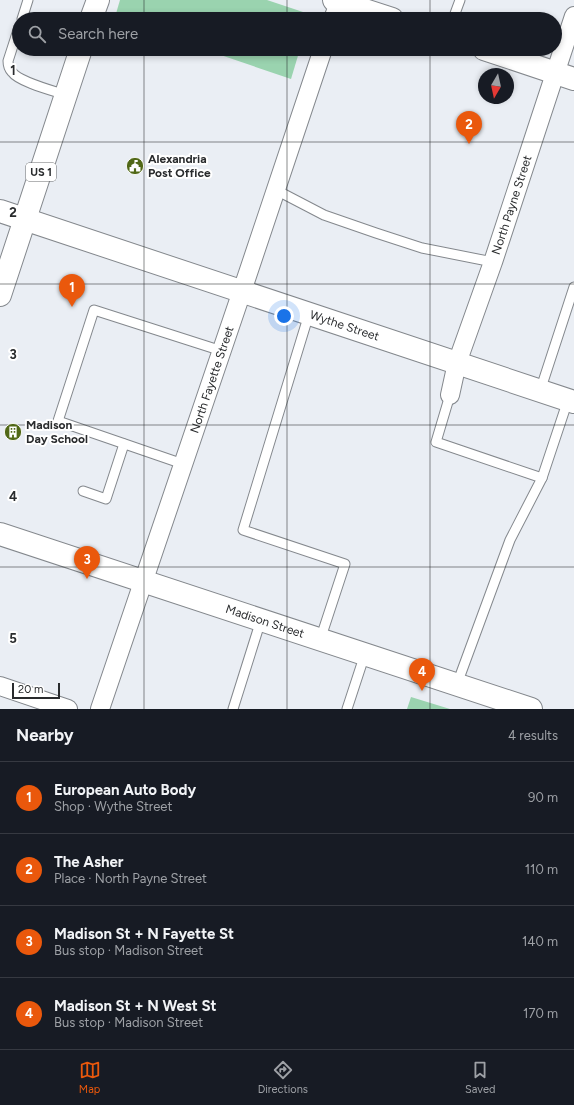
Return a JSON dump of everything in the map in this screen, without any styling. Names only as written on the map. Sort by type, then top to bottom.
[{"type":"main road","points":[[94,12],[98,0]]},
{"type":"main road","points":[[337,5],[364,12]]},
{"type":"main road","name":"US 1","points":[[0,295],[80,56]]},
{"type":"main road","points":[[505,56],[565,76]]},
{"type":"main road","name":"Wythe Street","points":[[0,212],[571,401]]},
{"type":"main road","name":"Madison Street","points":[[0,534],[531,709]]},
{"type":"street","name":"North Payne Street","points":[[450,395],[457,363],[493,262],[565,76],[574,16]]},
{"type":"street","name":"North Fayette Street","points":[[100,709],[321,56]]},
{"type":"street","points":[[0,686],[68,709]]},
{"type":"lane","points":[[24,12],[28,0]]},
{"type":"lane","points":[[456,12],[460,0]]},
{"type":"lane","points":[[12,48],[8,66],[11,72],[19,79],[66,95]]},
{"type":"lane","points":[[276,190],[324,215],[382,235],[422,248],[493,262]]},
{"type":"lane","points":[[540,391],[574,287]]},
{"type":"lane","points":[[183,464],[58,421],[94,310],[222,351]]},
{"type":"lane","points":[[309,314],[243,530],[345,564],[320,640]]},
{"type":"lane","points":[[450,395],[436,442],[542,478]]},
{"type":"lane","points":[[457,684],[510,540],[542,478],[571,401]]},
{"type":"lane","points":[[83,491],[106,499],[124,444]]},
{"type":"lane","points":[[233,709],[261,620]]},
{"type":"lane","points":[[347,709],[365,654]]},
{"type":"green space","points":[[120,0],[267,0],[303,12],[116,12]]},
{"type":"green space","points":[[224,56],[298,56],[291,79]]},
{"type":"green space","points":[[411,697],[450,709],[407,709]]},
{"type":"place","name":"The Asher","points":[[469,144]]},
{"type":"place","name":"Alexandria Post Office","points":[[135,166]]},
{"type":"place","name":"European Auto Body","points":[[72,307]]},
{"type":"place","name":"Madison Day School","points":[[13,432]]},
{"type":"place","name":"Madison St + N Fayette St","points":[[87,579]]},
{"type":"place","name":"Madison St + N West St","points":[[422,691]]}]
